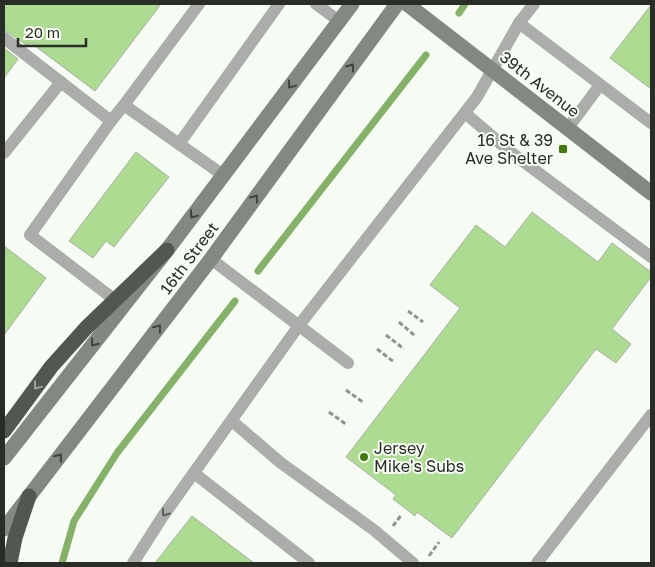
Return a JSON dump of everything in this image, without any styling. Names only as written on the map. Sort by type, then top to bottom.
[{"type":"highway","points":[[4,431],[51,368],[115,300],[167,250]]},
{"type":"highway","points":[[10,563],[15,538],[29,496]]},
{"type":"main road","name":"16th Street","points":[[4,458],[167,250],[352,4]]},
{"type":"main road","name":"16th Street","points":[[4,529],[211,259],[397,4]]},
{"type":"main road","name":"39th Avenue","points":[[407,4],[651,193]]},
{"type":"lane","points":[[115,300],[30,235],[111,121],[199,4]]},
{"type":"lane","points":[[179,144],[278,4]]},
{"type":"lane","points":[[316,4],[339,21]]},
{"type":"lane","points":[[133,563],[163,516],[300,324],[477,97],[519,23],[534,4]]},
{"type":"lane","points":[[519,23],[651,123]]},
{"type":"lane","points":[[4,38],[111,121]]},
{"type":"lane","points":[[4,153],[61,82]]},
{"type":"lane","points":[[568,128],[600,85]]},
{"type":"lane","points":[[124,105],[223,175]]},
{"type":"lane","points":[[465,113],[508,150],[651,257]]},
{"type":"lane","points":[[211,259],[300,324],[348,363]]},
{"type":"lane","points":[[537,563],[651,414]]},
{"type":"lane","points":[[232,421],[281,464],[374,530],[413,563]]},
{"type":"lane","points":[[194,473],[309,563]]},
{"type":"path","points":[[408,311],[423,322]]},
{"type":"path","points":[[399,322],[414,335]]},
{"type":"path","points":[[386,335],[404,349]]},
{"type":"path","points":[[377,349],[394,362]]},
{"type":"path","points":[[346,390],[364,403]]},
{"type":"path","points":[[329,412],[347,425]]},
{"type":"path","points":[[390,530],[402,514]]},
{"type":"path","points":[[427,558],[439,542]]},
{"type":"building","points":[[4,4],[161,4],[95,91],[31,43],[28,46],[4,30]]},
{"type":"building","points":[[651,5],[651,89],[610,58]]},
{"type":"building","points":[[4,48],[18,59],[4,78]]},
{"type":"building","points":[[136,152],[169,177],[114,247],[106,241],[93,258],[69,241]]},
{"type":"building","points":[[532,212],[598,262],[612,243],[651,272],[651,277],[612,329],[631,344],[616,363],[596,349],[452,538],[417,512],[415,516],[393,499],[396,495],[346,457],[460,308],[430,285],[476,225],[505,247]]},
{"type":"building","points":[[4,246],[46,278],[4,335]]},
{"type":"building","points":[[192,516],[254,563],[155,563]]},
{"type":"waterway","points":[[459,13],[465,4]]},
{"type":"waterway","points":[[258,271],[426,55]]},
{"type":"waterway","points":[[62,563],[74,521],[117,453],[235,301]]},
{"type":"place","name":"16 St & 39 Ave Shelter","points":[[563,149]]},
{"type":"place","name":"Jersey Mike's Subs","points":[[364,457]]}]
